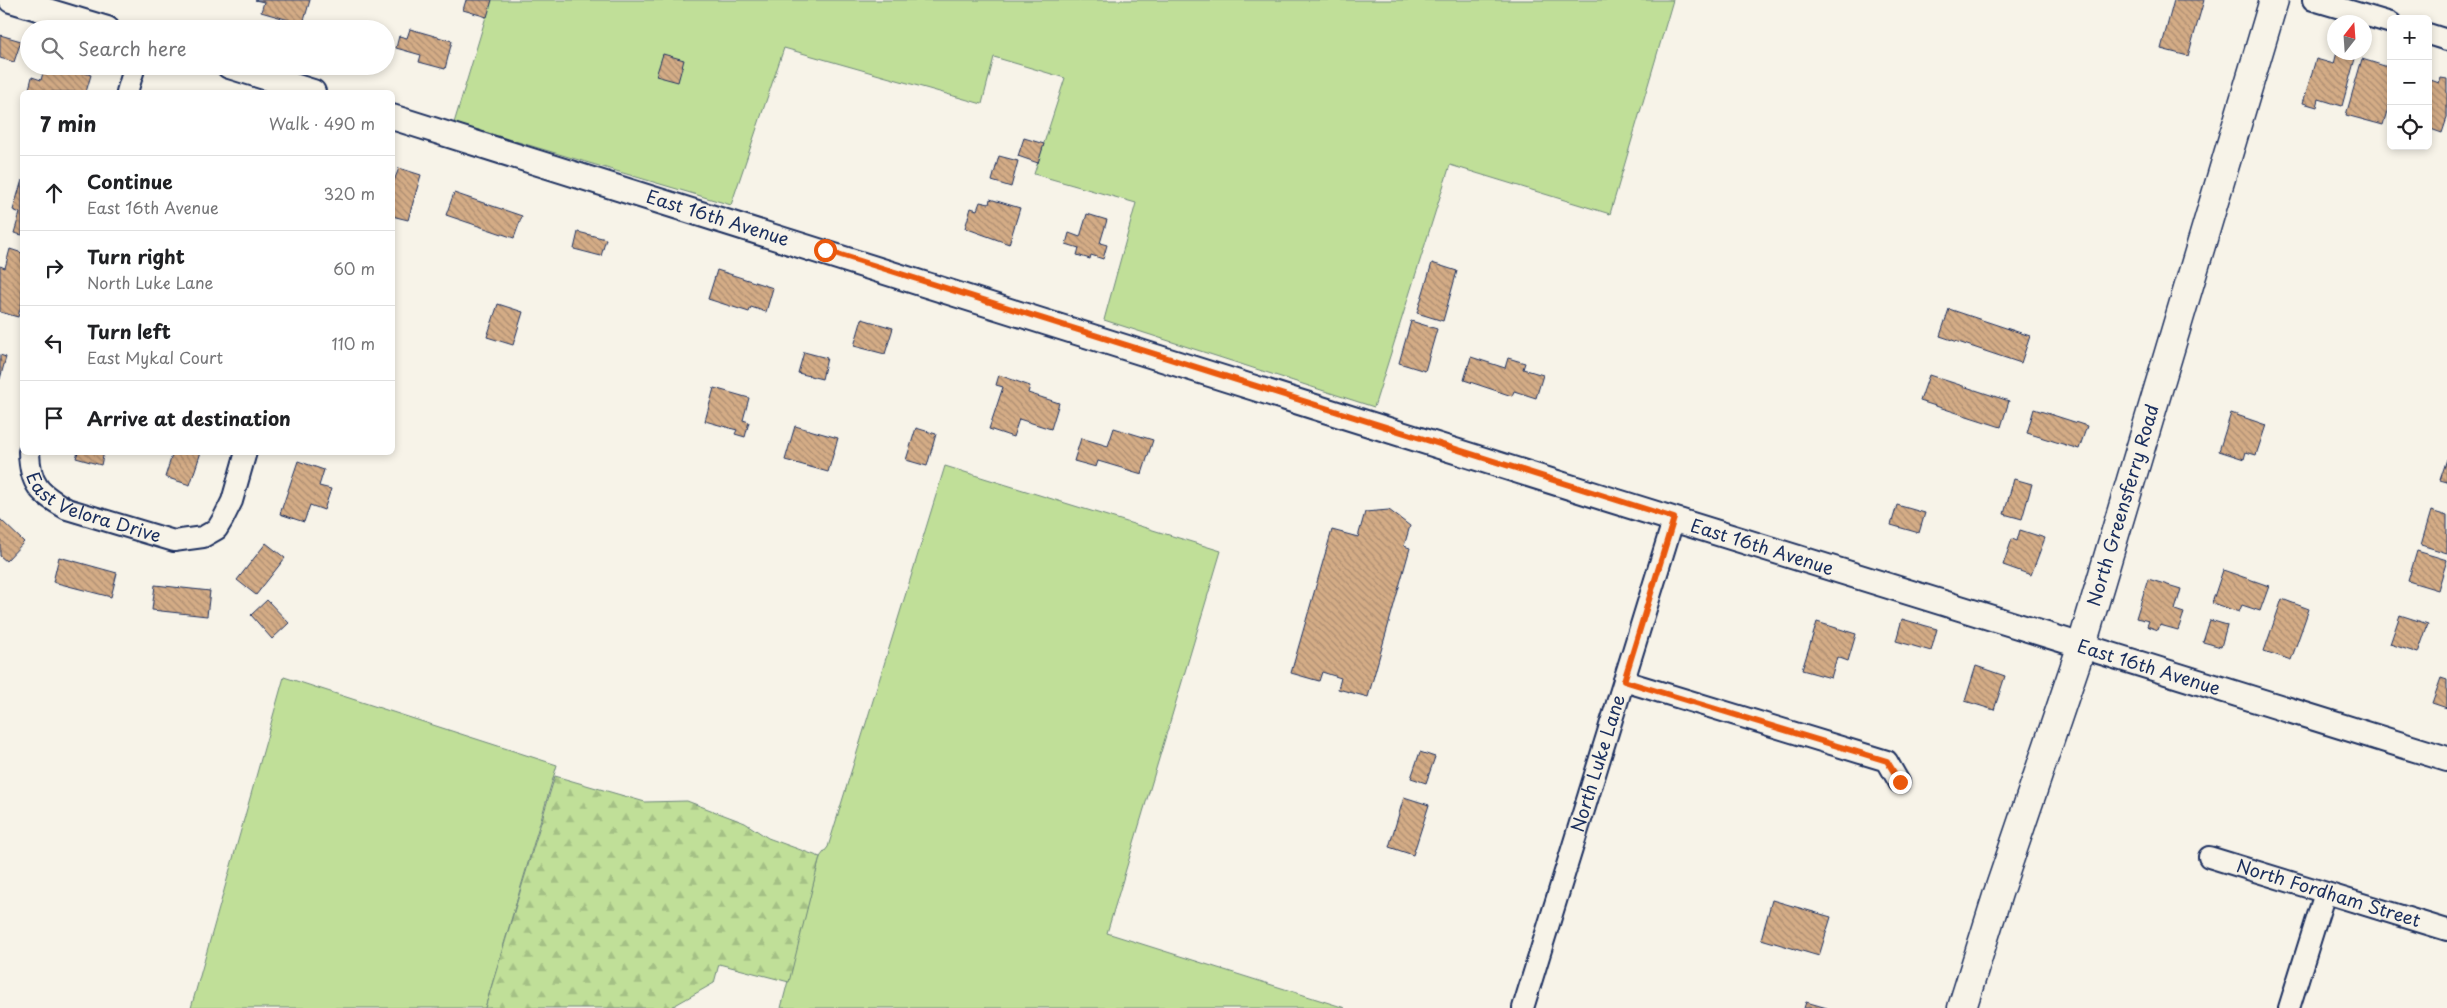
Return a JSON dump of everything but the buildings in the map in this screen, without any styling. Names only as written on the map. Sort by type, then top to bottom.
[{"type":"main road","name":"North Greensferry Road","points":[[1962,1008],[1998,892],[2081,648],[2274,0]]},
{"type":"street","points":[[11,0],[77,20]]},
{"type":"street","points":[[2313,0],[2387,22]]},
{"type":"street","points":[[2432,35],[2447,40]]},
{"type":"street","points":[[128,90],[132,75]]},
{"type":"street","points":[[258,75],[307,90]]},
{"type":"street","name":"East 16th Avenue","points":[[395,118],[825,250],[2081,648],[2447,759]]},
{"type":"street","name":"East Velora Drive","points":[[29,455],[30,474],[37,488],[67,509],[174,541],[203,537],[217,529],[232,501],[245,455]]},
{"type":"street","name":"North Luke Lane","points":[[1523,1008],[1674,518]]},
{"type":"street","points":[[1624,681],[1887,761],[1900,782]]},
{"type":"street","name":"North Fordham Street","points":[[2209,858],[2447,930]]},
{"type":"street","points":[[2289,1008],[2325,893]]},
{"type":"green space","points":[[491,0],[1673,0],[1610,214],[1450,165],[1374,407],[1104,320],[1136,203],[1034,174],[1065,78],[994,57],[982,104],[784,48],[731,205],[454,123]]},
{"type":"green space","points":[[945,466],[1221,551],[1107,933],[1345,1008],[781,1008],[820,857],[828,847]]},
{"type":"green space","points":[[284,677],[557,765],[485,1008],[191,1008]]},
{"type":"green space","points":[[555,776],[645,802],[687,801],[745,823],[768,838],[820,857],[789,982],[719,964],[714,983],[670,1008],[485,1008]]},
{"type":"route","points":[[825,250],[1311,405],[1674,518],[1624,681],[1868,754],[1887,761],[1900,782]]}]
